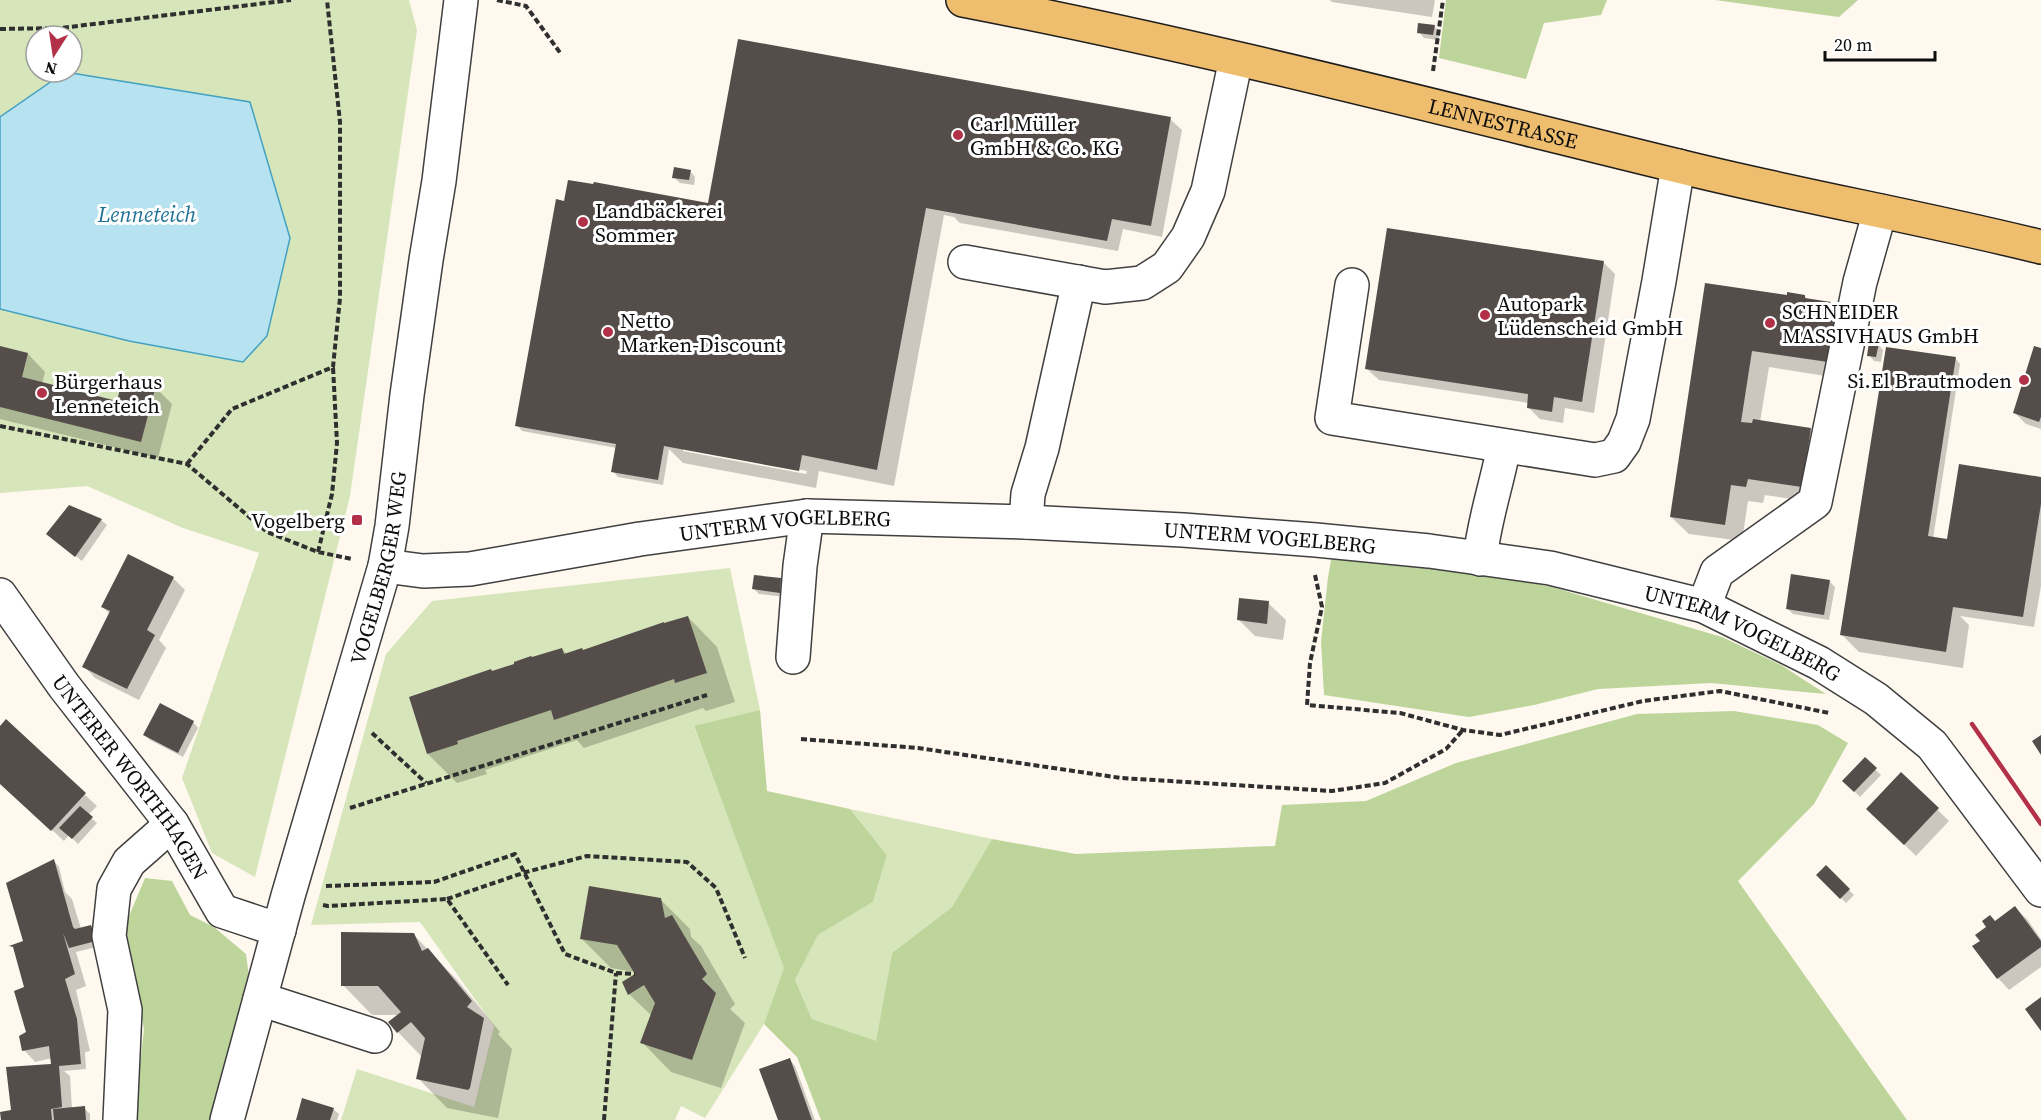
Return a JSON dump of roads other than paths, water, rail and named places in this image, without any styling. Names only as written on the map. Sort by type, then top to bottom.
[{"type":"main road","name":"LENNESTRASSE","points":[[963,0],[1072,21],[1427,104],[1772,189],[2041,247]]},
{"type":"street","name":"VOGELBERGER WEG","points":[[227,1120],[310,820],[385,566],[426,260],[439,181],[461,0]]},
{"type":"street","points":[[965,262],[1105,287],[1142,283],[1167,267],[1188,237],[1208,191],[1236,59]]},
{"type":"street","points":[[1352,285],[1332,418],[1595,460],[1614,456],[1624,442],[1633,419],[1678,166]]},
{"type":"street","points":[[1704,606],[1717,572],[1815,502],[1860,282],[1880,211]]},
{"type":"street","points":[[1026,522],[1028,494],[1042,448],[1079,282]]},
{"type":"street","points":[[1480,559],[1482,537],[1498,479],[1504,446]]},
{"type":"street","name":"UNTERM VOGELBERG","points":[[385,566],[423,571],[470,569],[640,539],[807,516],[1026,522],[1316,540],[1550,568],[1704,606],[1820,663],[1880,702],[1932,745],[2041,890]]},
{"type":"street","points":[[793,657],[800,566],[807,516]]},
{"type":"street","name":"UNTERER WORTHHAGEN","points":[[0,595],[64,686],[172,824],[222,911],[279,930]]},
{"type":"street","points":[[120,1120],[125,1010],[109,936],[114,889],[129,862],[172,824]]},
{"type":"street","points":[[260,999],[375,1036]]},
{"type":"water","name":"Lenneteich","points":[[84,75],[250,102],[290,238],[267,336],[243,362],[129,341],[0,309],[0,117],[48,84],[84,84]]},
{"type":"railway","points":[[1972,724],[2041,824]]},
{"type":"place","name":"Carl Müller GmbH & Co. KG","points":[[958,135]]},
{"type":"place","name":"Landbäckerei Sommer","points":[[583,222]]},
{"type":"place","name":"Autopark Lüdenscheid GmbH","points":[[1485,315]]},
{"type":"place","name":"SCHNEIDER MASSIVHAUS GmbH","points":[[1770,323]]},
{"type":"place","name":"Netto Marken-Discount","points":[[608,332]]},
{"type":"place","name":"Si.El Brautmoden","points":[[2024,380]]},
{"type":"place","name":"Bürgerhaus Lenneteich","points":[[42,393]]},
{"type":"place","name":"Vogelberg","points":[[357,520]]}]
